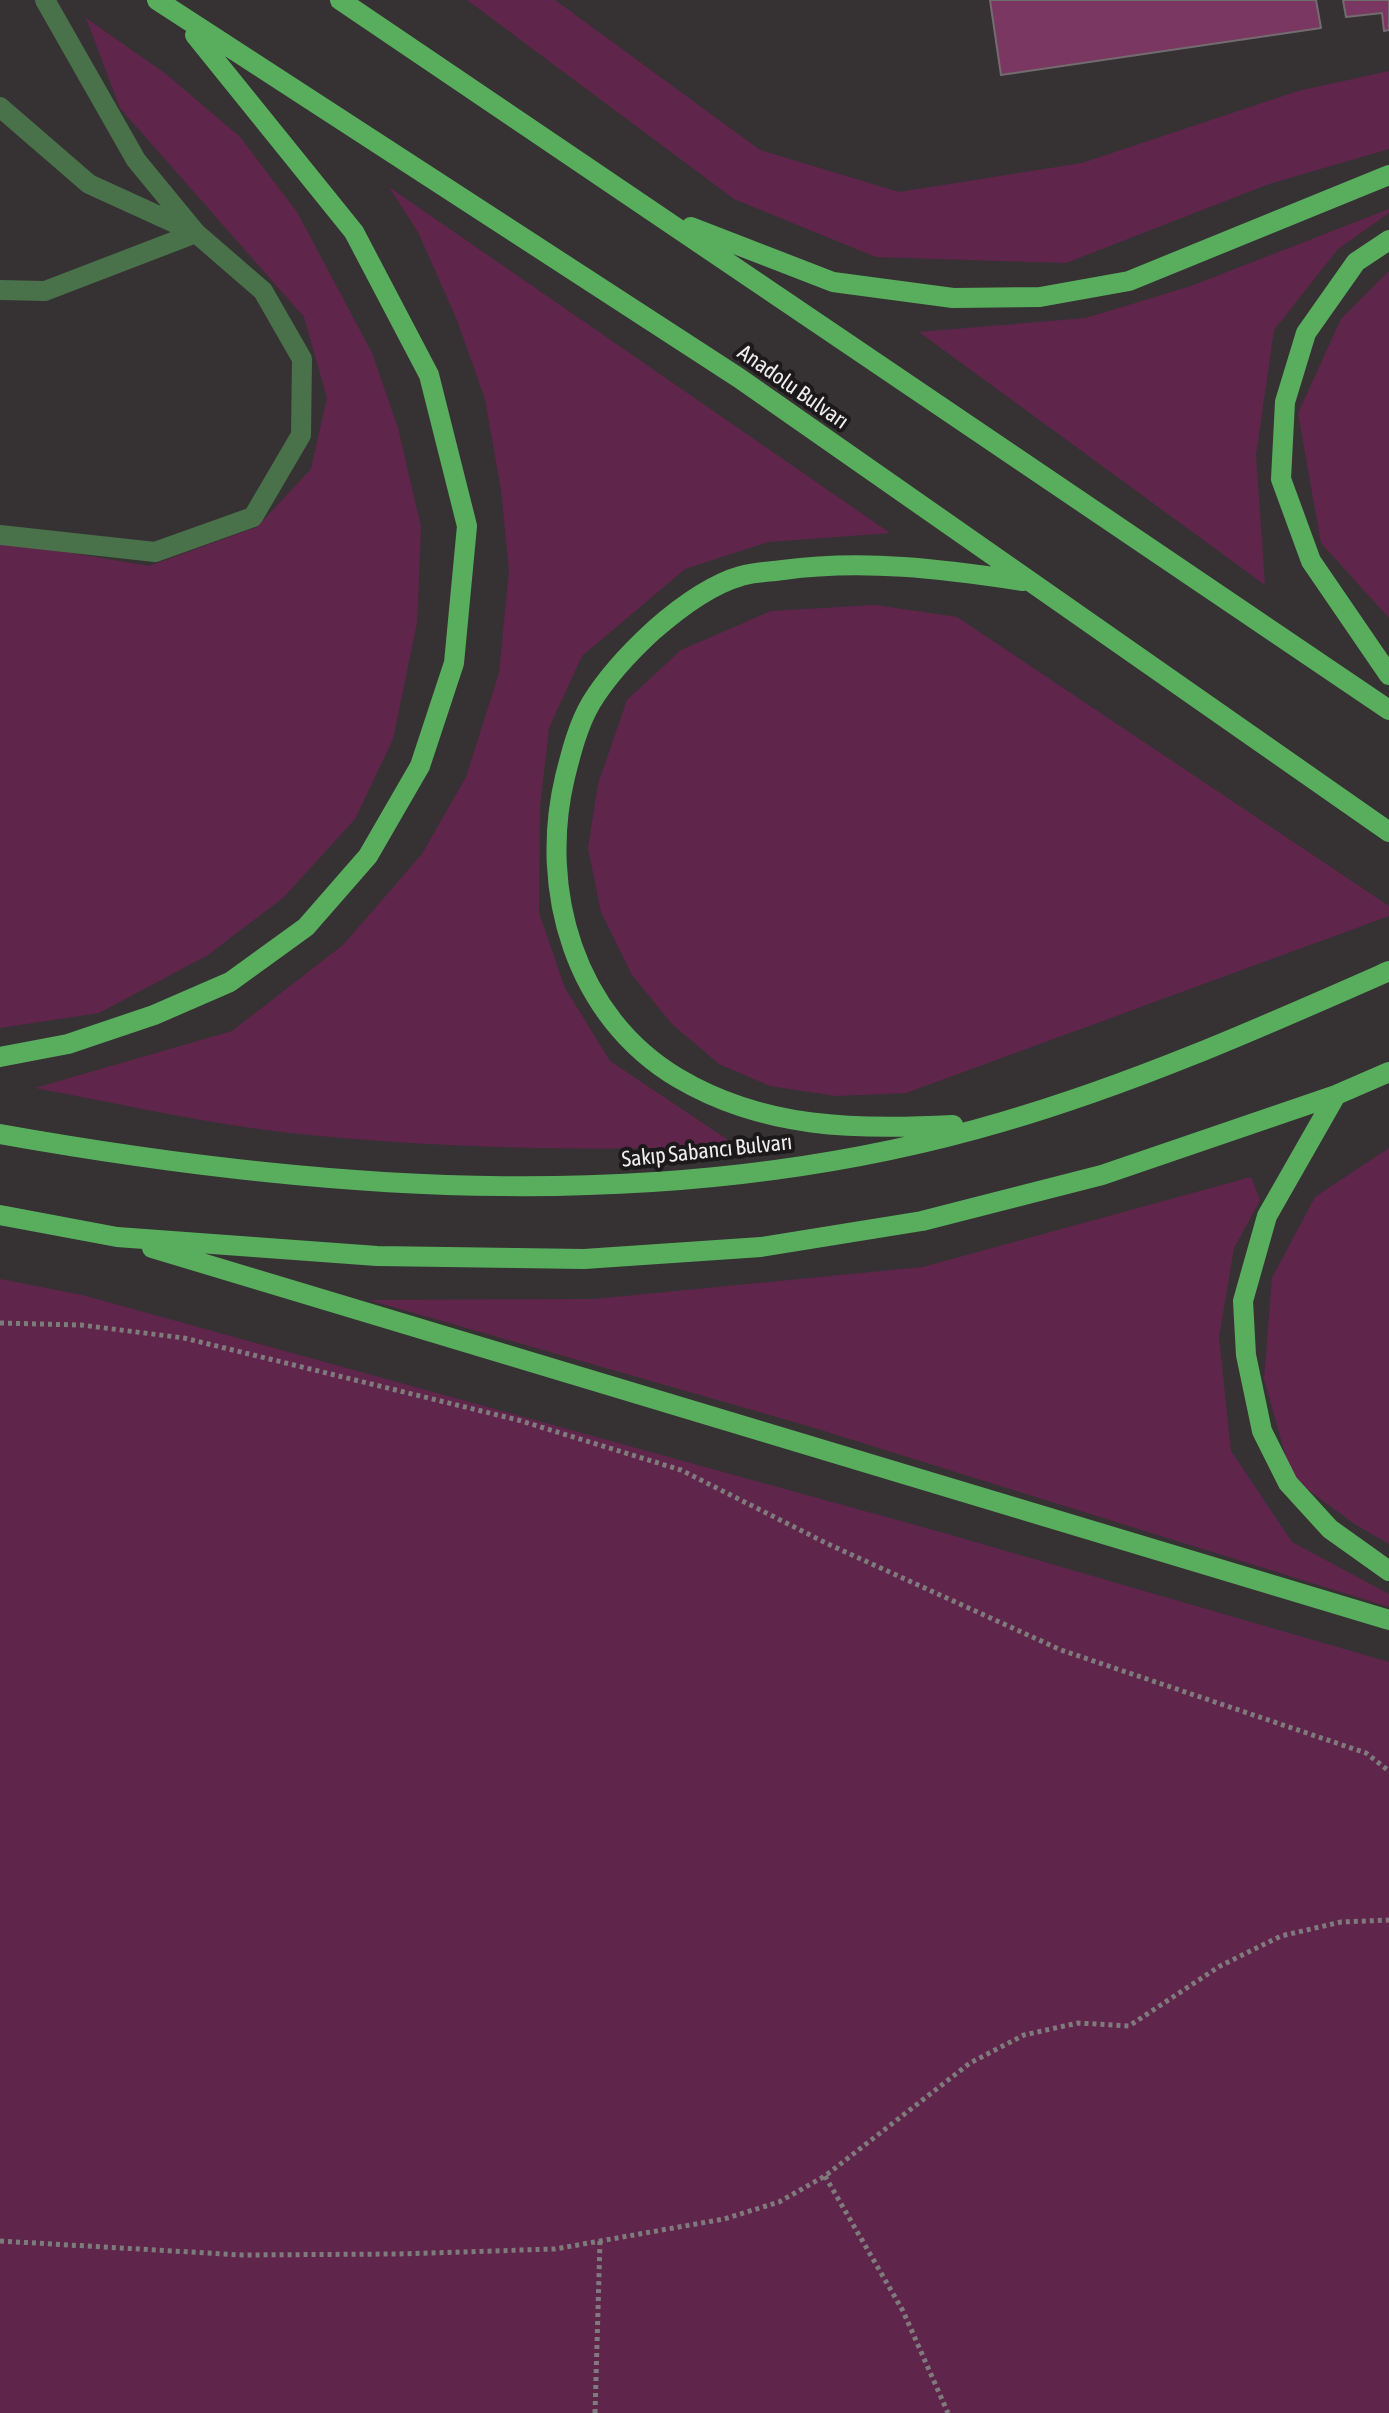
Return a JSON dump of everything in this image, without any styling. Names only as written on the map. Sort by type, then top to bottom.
[{"type":"main road","name":"Anadolu Bulvarı","points":[[157,0],[739,378],[1389,832]]},
{"type":"main road","points":[[340,0],[1389,710]]},
{"type":"main road","points":[[0,1057],[68,1044],[154,1015],[230,982],[306,927],[368,856],[420,766],[454,663],[467,526],[429,375],[354,232],[183,19]]},
{"type":"main road","points":[[657,213],[833,282],[953,298],[1040,297],[1129,281],[1389,175]]},
{"type":"main road","points":[[1389,240],[1356,262],[1306,333],[1285,402],[1281,479],[1311,561],[1389,675]]},
{"type":"main road","points":[[1001,1123],[873,1129],[800,1123],[732,1106],[676,1077],[622,1034],[591,989],[572,948],[559,905],[555,852],[560,799],[571,751],[590,705],[626,656],[668,618],[703,594],[740,576],[817,566],[909,565],[1027,581]]},
{"type":"main road","name":"Sakıp Sabancı Bulvarı","points":[[0,1134],[319,1179],[462,1186],[615,1186],[756,1173],[873,1154],[1001,1123],[1212,1049],[1389,971]]},
{"type":"main road","points":[[117,1237],[377,1256],[584,1259],[761,1247],[922,1221],[1102,1175],[1336,1095],[1389,1072]]},
{"type":"main road","points":[[1336,1095],[1267,1216],[1243,1301],[1246,1355],[1262,1431],[1288,1483],[1330,1529],[1389,1571]]},
{"type":"main road","points":[[0,1215],[117,1237],[1389,1620]]},
{"type":"street","points":[[0,535],[155,552],[253,517],[301,435],[302,359],[263,291],[196,233],[136,160],[45,0]]},
{"type":"street","points":[[0,107],[89,184],[196,233]]},
{"type":"street","points":[[0,290],[45,291],[196,233]]},
{"type":"path","points":[[0,1323],[81,1325],[184,1338],[518,1420],[681,1470],[828,1544],[1061,1650],[1366,1753],[1389,1771]]},
{"type":"path","points":[[0,2241],[257,2255],[555,2249],[724,2219],[779,2202],[825,2176],[970,2063],[1024,2035],[1078,2023],[1129,2026],[1220,1966],[1281,1936],[1341,1922],[1389,1920]]},
{"type":"path","points":[[825,2176],[903,2311],[948,2413]]},
{"type":"path","points":[[595,2413],[600,2241]]},
{"type":"shaded area","points":[[467,0],[555,0],[760,150],[899,192],[1082,163],[1298,91],[1389,71],[1389,149],[1269,184],[1066,263],[876,257],[734,199]]},
{"type":"shaded area","points":[[86,18],[166,74],[240,137],[297,212],[372,353],[398,428],[421,527],[417,623],[393,739],[355,819],[284,897],[208,955],[99,1013],[0,1028],[0,541],[149,566],[257,527],[311,469],[327,398],[304,317],[120,108]]},
{"type":"shaded area","points":[[389,187],[890,533],[768,542],[685,569],[582,656],[549,728],[540,806],[539,913],[565,988],[610,1061],[737,1146],[518,1148],[354,1139],[233,1125],[35,1088],[232,1031],[343,945],[422,854],[466,777],[499,673],[509,570],[501,490],[485,399],[457,320],[418,232]]},
{"type":"shaded area","points":[[1389,209],[1389,213],[1338,249],[1274,330],[1256,455],[1265,585],[919,332],[1086,318],[1191,286]]},
{"type":"shaded area","points":[[1389,271],[1389,618],[1321,543],[1298,413],[1341,319]]},
{"type":"shaded area","points":[[875,605],[957,617],[1389,906],[1389,916],[906,1093],[836,1096],[770,1086],[719,1064],[672,1024],[632,975],[601,912],[588,848],[598,784],[627,700],[681,650],[771,611]]},
{"type":"shaded area","points":[[1389,1148],[1389,1544],[1356,1525],[1292,1478],[1264,1379],[1272,1278],[1315,1197]]},
{"type":"shaded area","points":[[1251,1177],[1260,1200],[1234,1248],[1219,1337],[1231,1451],[1292,1542],[1389,1594],[1389,1607],[808,1426],[369,1300],[594,1299],[923,1267]]},
{"type":"shaded area","points":[[0,1279],[82,1295],[944,1533],[1389,1662],[1389,2413],[0,2413]]},
{"type":"building","points":[[990,0],[1316,0],[1321,28],[1001,75]]},
{"type":"building","points":[[1343,0],[1389,0],[1389,30],[1384,31],[1382,13],[1346,17]]}]
